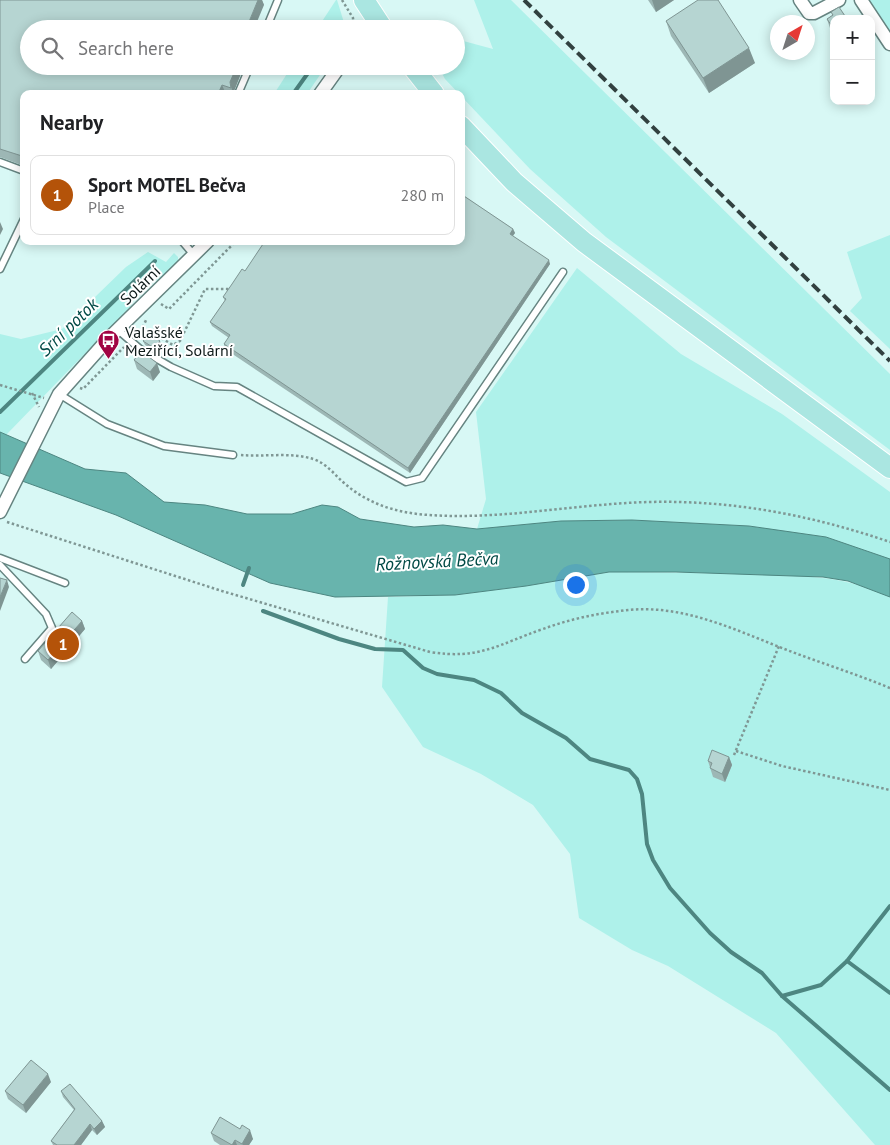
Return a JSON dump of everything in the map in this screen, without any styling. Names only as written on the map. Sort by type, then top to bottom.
[{"type":"main road","points":[[364,0],[377,20]]},
{"type":"main road","points":[[419,75],[431,90]]},
{"type":"main road","points":[[465,130],[499,168],[535,201],[643,287],[890,468]]},
{"type":"street","points":[[800,0],[809,13],[814,13],[839,0]]},
{"type":"street","points":[[861,0],[890,44]]},
{"type":"street","points":[[323,90],[334,75]]},
{"type":"street","name":"Solární","points":[[1,516],[42,424],[56,398],[118,330],[204,245]]},
{"type":"lane","points":[[270,20],[278,0]]},
{"type":"lane","points":[[240,90],[246,75]]},
{"type":"lane","points":[[0,162],[20,170]]},
{"type":"lane","points":[[0,269],[20,227]]},
{"type":"lane","points":[[185,245],[194,255]]},
{"type":"lane","points":[[118,330],[147,354],[214,386],[237,387],[406,482],[422,478],[563,272]]},
{"type":"lane","points":[[56,398],[107,424],[164,446],[232,455]]},
{"type":"lane","points":[[0,558],[65,583]]},
{"type":"lane","points":[[0,565],[46,614],[52,628],[24,659]]},
{"type":"path","points":[[342,0],[353,20]]},
{"type":"path","points":[[157,308],[162,303],[169,309],[232,245]]},
{"type":"path","points":[[153,339],[156,335],[173,345],[180,341],[205,289],[233,289]]},
{"type":"path","points":[[147,342],[142,329],[152,313]]},
{"type":"path","points":[[76,387],[83,389],[130,341]]},
{"type":"path","points":[[0,385],[56,398]]},
{"type":"path","points":[[31,393],[40,410]]},
{"type":"path","points":[[232,455],[313,459],[328,467],[361,497],[381,507],[428,515],[474,517],[648,502],[708,503],[758,507],[801,516],[846,527],[890,542]]},
{"type":"path","points":[[1,516],[17,526],[230,593],[390,642],[437,653],[478,654],[558,624],[620,610],[669,611],[712,620],[890,688]]},
{"type":"path","points":[[734,755],[779,646]]},
{"type":"path","points":[[736,751],[782,766],[890,790]]},
{"type":"shaded area","points":[[336,0],[343,20],[323,20]]},
{"type":"shaded area","points":[[474,0],[511,0],[890,374],[890,450],[606,237],[530,169],[465,100],[465,90],[455,90],[443,75],[465,75],[465,41],[493,49]]},
{"type":"shaded area","points":[[869,0],[890,0],[890,38]]},
{"type":"shaded area","points":[[286,75],[320,75],[310,90],[277,90]]},
{"type":"shaded area","points":[[890,235],[890,349],[850,311],[862,298],[847,252]]},
{"type":"shaded area","points":[[148,252],[166,262],[174,253],[178,257],[178,261],[159,282],[150,275],[130,296],[132,305],[6,435],[0,432],[0,334],[21,339],[62,329],[126,267]]},
{"type":"shaded area","points":[[577,268],[681,354],[782,414],[890,492],[890,559],[826,537],[749,526],[632,520],[561,521],[477,529],[486,499],[476,412]]},
{"type":"shaded area","points":[[609,572],[800,576],[854,584],[890,597],[890,1145],[875,1145],[776,1033],[668,966],[632,950],[579,918],[570,854],[533,805],[481,774],[423,747],[382,687],[388,597],[455,595],[526,586]]},
{"type":"water","name":"Rožnovská Bečva","points":[[0,432],[85,469],[126,473],[164,502],[205,505],[247,514],[292,514],[322,505],[338,507],[360,519],[414,527],[443,525],[477,529],[561,521],[632,520],[749,526],[826,537],[890,559],[890,597],[848,581],[823,577],[676,572],[609,572],[526,586],[455,595],[335,597],[270,583],[116,515],[0,473]]},
{"type":"building","points":[[0,0],[258,0],[250,20],[20,20],[20,75],[233,75],[230,82],[231,88],[222,85],[220,90],[20,90],[20,155],[0,149]]},
{"type":"building","points":[[698,0],[718,0],[749,48],[703,78],[666,21]]},
{"type":"building","points":[[839,7],[844,15],[833,15],[831,12]]},
{"type":"building","points":[[465,197],[513,229],[510,234],[549,260],[408,468],[224,344],[230,335],[210,322],[226,299],[223,297],[242,269],[245,271],[262,245],[465,245]]},
{"type":"building","points":[[149,333],[160,341],[154,348],[143,341]]},
{"type":"building","points":[[141,351],[157,363],[150,372],[134,360]]},
{"type":"building","points":[[0,578],[7,580],[0,597]]},
{"type":"building","points":[[72,612],[82,621],[48,660],[38,651]]},
{"type":"building","points":[[712,750],[729,757],[722,774],[710,768],[712,763],[708,761]]},
{"type":"building","points":[[31,1060],[48,1074],[23,1105],[5,1091]]},
{"type":"building","points":[[70,1084],[102,1121],[94,1129],[90,1124],[74,1145],[57,1145],[51,1141],[75,1109],[61,1091]]},
{"type":"building","points":[[220,1117],[240,1129],[242,1125],[250,1130],[242,1144],[235,1140],[232,1145],[211,1133]]},
{"type":"waterway","name":"Srní potok","points":[[296,90],[307,75]]},
{"type":"waterway","name":"Srní potok","points":[[0,412],[155,261]]},
{"type":"waterway","points":[[243,585],[249,568]]},
{"type":"waterway","points":[[263,611],[339,639],[375,649],[403,650],[423,668],[437,674],[474,680],[501,693],[522,713],[566,738],[590,759],[629,770],[637,779],[642,794],[647,844],[653,860],[670,888],[710,933],[731,952],[762,973],[782,996],[890,1090]]},
{"type":"waterway","points":[[782,996],[821,985],[847,961],[890,906]]},
{"type":"waterway","points":[[847,961],[890,993]]},
{"type":"railway","points":[[524,0],[890,361]]},
{"type":"place","name":"Valašské Meziřící, Solární","points":[[109,360]]},
{"type":"place","name":"Sport MOTEL Bečva","points":[[63,644]]}]
